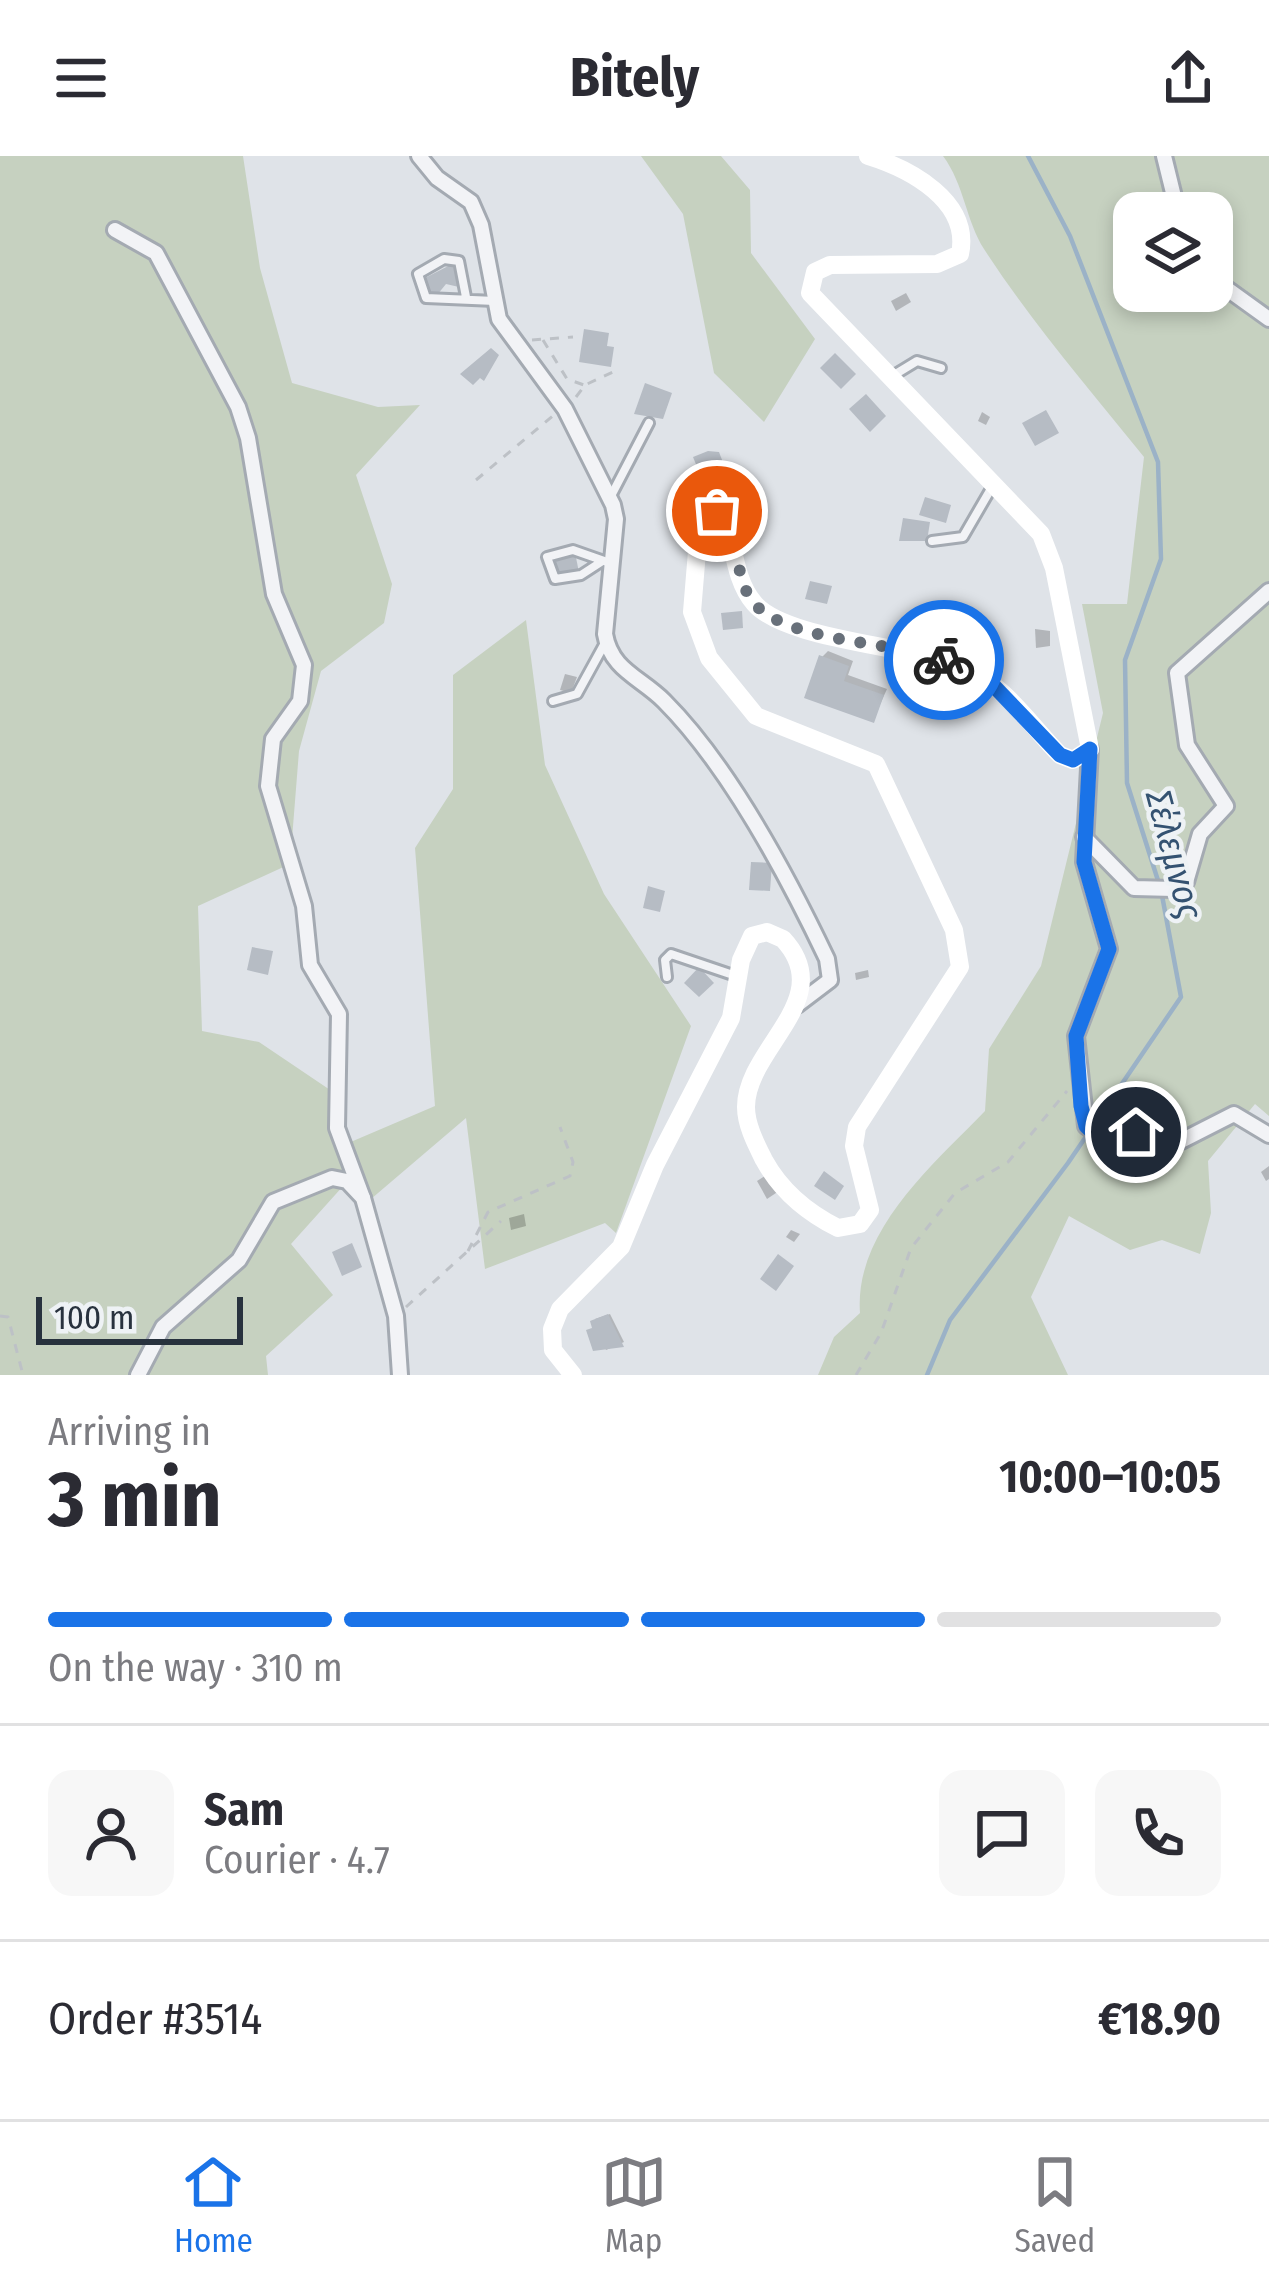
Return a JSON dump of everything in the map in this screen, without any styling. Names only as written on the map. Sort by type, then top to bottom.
[{"type":"main road","points":[[573,1375],[553,1350],[555,1318],[621,1247],[655,1165],[731,1018],[752,936],[776,934],[790,946],[800,972],[797,1005],[749,1087],[746,1112],[764,1160],[786,1192],[810,1213],[849,1229],[860,1224],[870,1210],[854,1146],[856,1127],[955,979],[961,947],[876,764],[756,716],[709,658],[692,612],[700,515],[710,509],[724,516],[742,583],[761,610],[794,626],[920,650],[966,668],[990,682],[1060,755],[1073,760],[1090,749],[1054,568],[1041,534],[995,481],[809,293],[811,278],[830,265],[946,263],[960,254],[958,222],[934,189],[868,156]]},
{"type":"street","points":[[419,156],[477,213],[496,301],[512,341],[565,409],[610,499],[616,519],[607,562],[606,642],[614,661],[668,705],[721,775],[811,925],[831,975],[826,985],[797,1005]]},
{"type":"street","points":[[1164,156],[1173,192]]},
{"type":"street","points":[[115,230],[156,253],[238,406],[248,438],[274,594],[304,665],[300,701],[273,739],[268,785],[304,906],[310,965],[339,1014],[337,1128],[363,1198],[396,1316],[400,1375]]},
{"type":"street","points":[[1233,293],[1269,319]]},
{"type":"street","points":[[1084,837],[1134,888],[1174,889],[1186,882],[1200,834],[1226,806],[1187,745],[1177,673],[1269,591]]},
{"type":"street","points":[[1090,749],[1084,837],[1087,878],[1109,949],[1107,964],[1078,1018],[1086,1126],[1099,1138],[1145,1132],[1189,1140],[1234,1114],[1269,1135]]},
{"type":"street","points":[[139,1375],[163,1327],[239,1260],[273,1202],[332,1178],[347,1181],[363,1198]]},
{"type":"lane","points":[[466,297],[459,261],[444,259],[418,274],[426,298],[496,301]]},
{"type":"lane","points":[[893,376],[917,361],[941,368]]},
{"type":"lane","points":[[610,499],[650,422]]},
{"type":"lane","points":[[932,541],[962,537],[995,481]]},
{"type":"lane","points":[[573,550],[607,562],[555,579],[547,557],[573,550]]},
{"type":"lane","points":[[553,701],[577,694],[606,642]]},
{"type":"lane","points":[[667,977],[665,960],[671,954],[738,977]]},
{"type":"path","points":[[512,341],[573,337]]},
{"type":"path","points":[[543,340],[567,379],[585,385]]},
{"type":"path","points":[[476,480],[565,409],[585,385],[614,372]]},
{"type":"path","points":[[856,1375],[881,1333],[911,1248],[955,1193],[1022,1146],[1052,1115],[1081,1070]]},
{"type":"path","points":[[468,1251],[488,1212],[570,1176],[572,1162],[560,1127]]},
{"type":"path","points":[[396,1316],[501,1221]]},
{"type":"path","points":[[0,1316],[8,1317],[23,1375]]},
{"type":"green space","points":[[0,156],[243,156],[260,268],[292,383],[378,407],[420,405],[356,475],[392,584],[384,623],[321,671],[299,751],[290,864],[198,906],[202,1031],[259,1042],[345,1100],[346,1144],[435,1106],[415,848],[453,789],[453,675],[526,620],[545,765],[604,894],[691,1026],[616,1233],[605,1223],[485,1269],[466,1118],[371,1199],[344,1185],[291,1244],[333,1295],[266,1356],[268,1375],[0,1375]]},
{"type":"green space","points":[[641,156],[721,156],[750,190],[751,253],[815,339],[764,422],[714,373],[683,214]]},
{"type":"green space","points":[[943,156],[1269,156],[1269,1116],[1255,1104],[1208,1161],[1211,1213],[1200,1254],[1162,1240],[1130,1250],[1069,1216],[1031,1297],[1068,1375],[818,1375],[834,1337],[860,1313],[862,1283],[883,1227],[921,1177],[985,1111],[989,1049],[1041,966],[1103,713],[1082,604],[1127,604],[1144,457],[984,249]]},
{"type":"building","points":[[454,263],[462,273],[459,287],[446,284],[437,295],[425,292],[425,278]]},
{"type":"building","points":[[584,329],[609,333],[607,346],[614,347],[611,367],[579,362]]},
{"type":"building","points":[[491,348],[499,355],[484,381],[480,378],[473,385],[460,374]]},
{"type":"building","points":[[835,353],[856,374],[841,389],[820,368]]},
{"type":"building","points":[[645,383],[672,393],[663,419],[634,414]]},
{"type":"building","points":[[866,394],[886,416],[870,432],[849,409]]},
{"type":"building","points":[[1046,410],[1059,433],[1035,446],[1022,423]]},
{"type":"building","points":[[719,452],[727,473],[702,479],[693,457]]},
{"type":"building","points":[[925,497],[951,505],[946,523],[919,515]]},
{"type":"building","points":[[903,518],[930,522],[927,541],[899,541]]},
{"type":"building","points":[[575,552],[579,573],[558,577],[554,556]]},
{"type":"building","points":[[810,581],[832,586],[827,604],[805,599]]},
{"type":"building","points":[[742,611],[743,628],[723,630],[721,613]]},
{"type":"building","points":[[819,655],[849,666],[844,681],[884,695],[874,723],[804,698]]},
{"type":"building","points":[[751,862],[772,863],[770,891],[749,890]]},
{"type":"building","points":[[648,886],[665,891],[660,912],[643,908]]},
{"type":"building","points":[[252,947],[273,951],[268,975],[247,970]]},
{"type":"building","points":[[699,967],[714,983],[699,997],[684,983]]},
{"type":"building","points":[[824,1171],[844,1186],[835,1200],[814,1186]]},
{"type":"building","points":[[352,1243],[362,1267],[342,1276],[332,1252]]},
{"type":"building","points":[[778,1254],[794,1266],[776,1291],[760,1279]]},
{"type":"building","points":[[608,1314],[624,1347],[593,1351],[586,1330],[592,1328],[590,1321]]},
{"type":"waterway","name":"Σέλεμνος","points":[[927,1375],[950,1320],[1068,1163],[1181,997],[1161,890],[1127,783],[1125,660],[1161,559],[1158,462],[1070,236],[1028,156]]},
{"type":"way so far","points":[[717,511],[726,519],[742,583],[761,610],[794,626],[920,650],[944,660]]},
{"type":"route","points":[[944,660],[990,682],[1060,755],[1073,760],[1090,749],[1084,862],[1109,949],[1107,964],[1078,1018],[1081,1106],[1086,1126],[1099,1138],[1117,1139],[1136,1132]]}]
